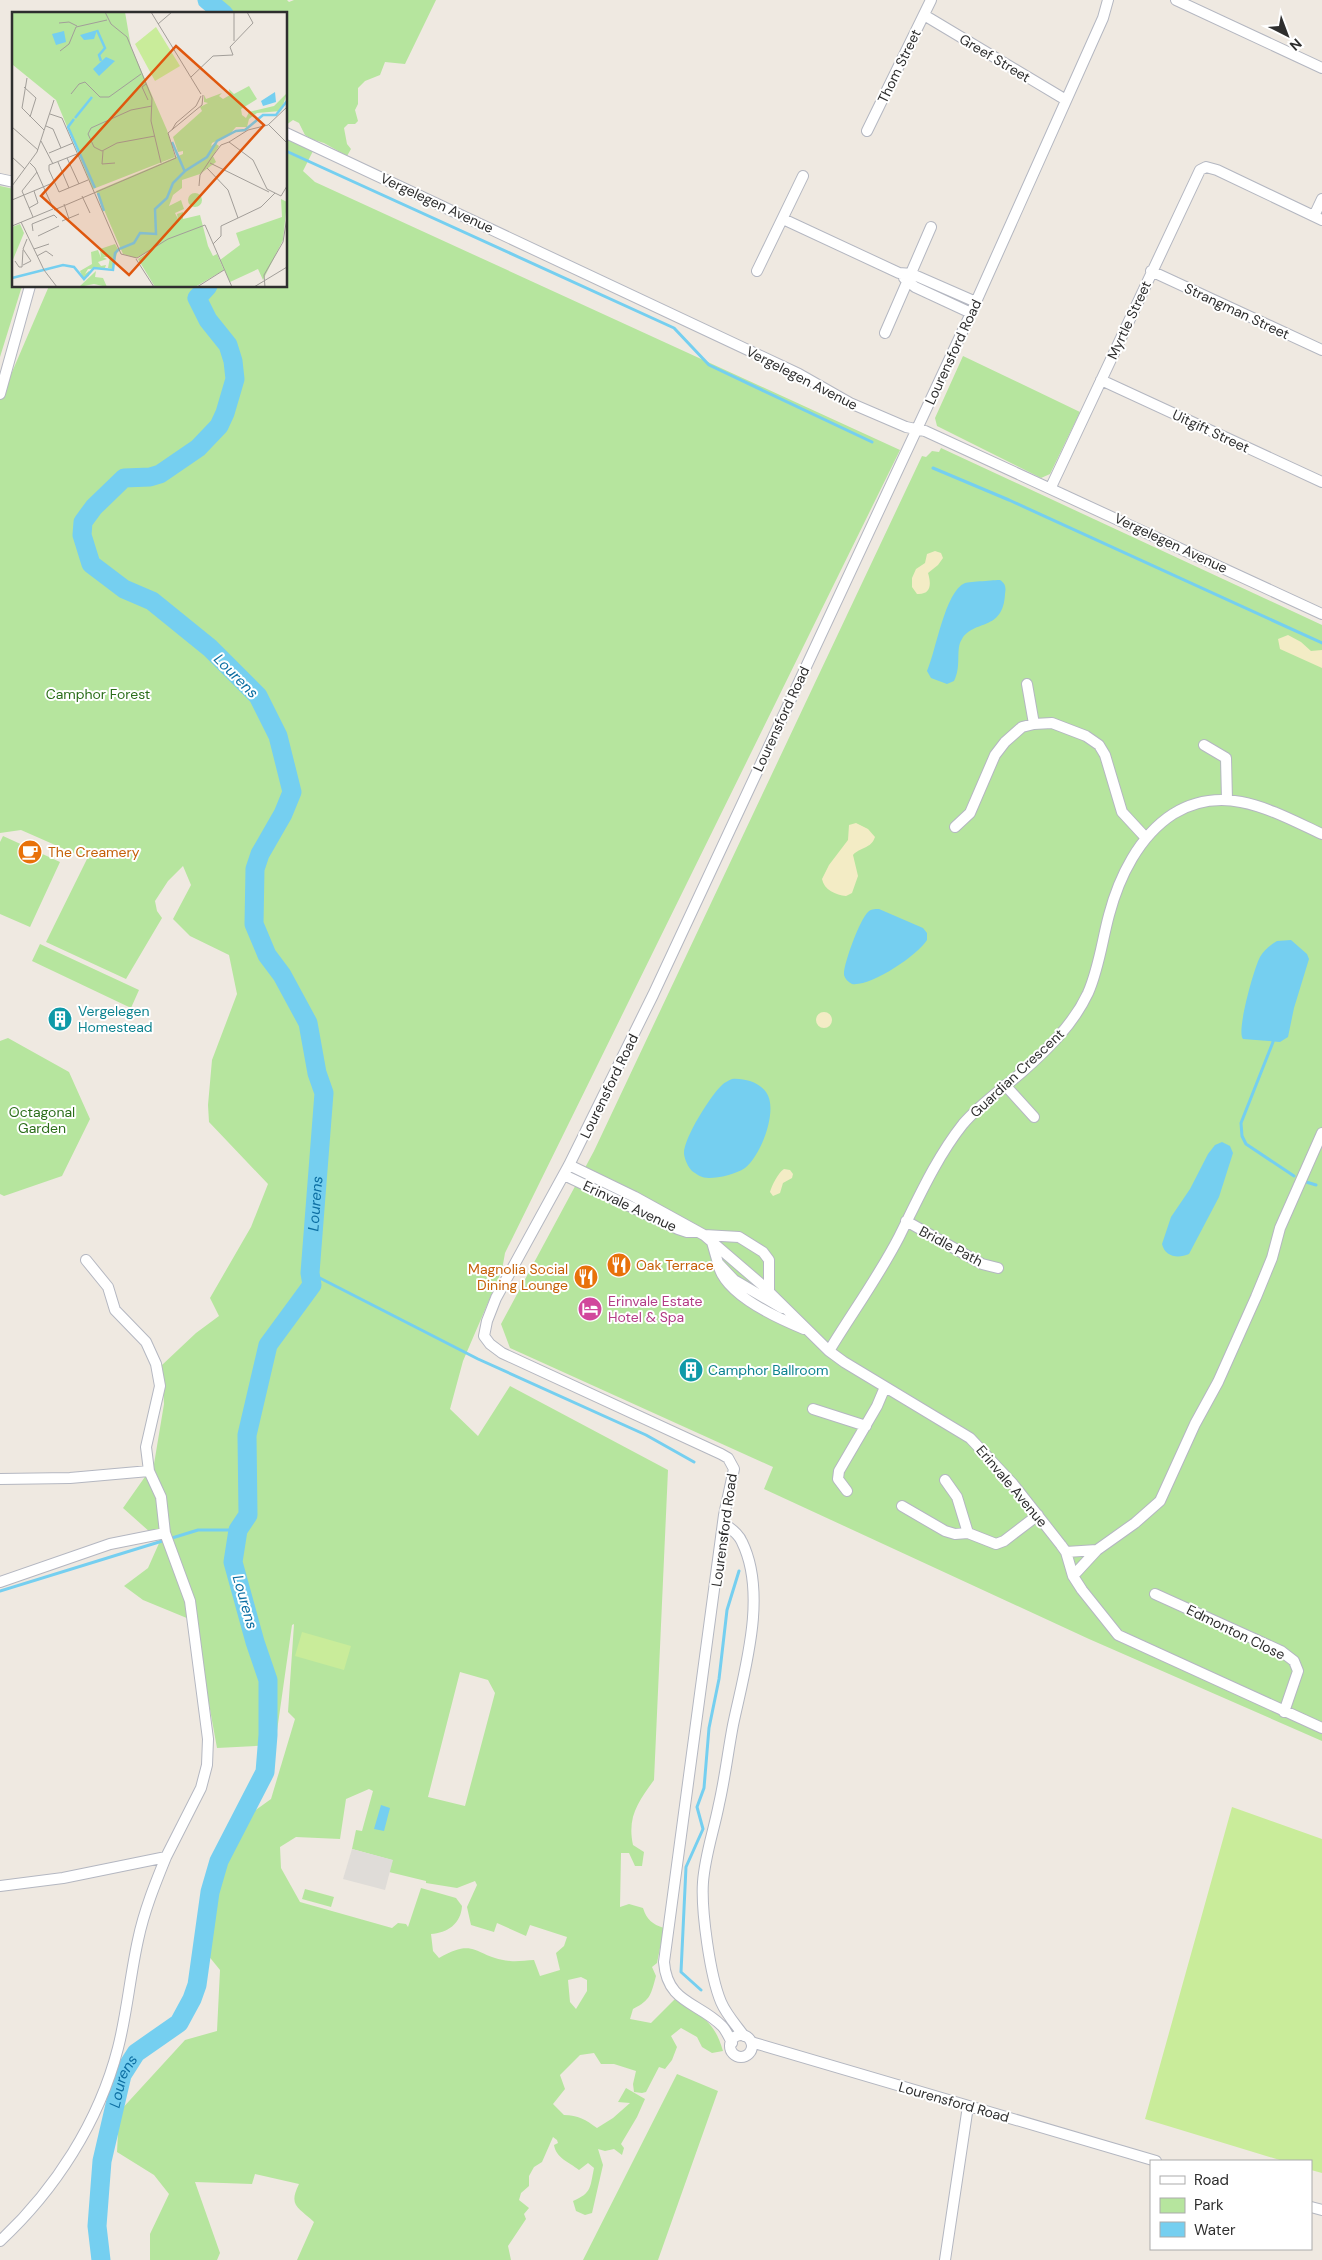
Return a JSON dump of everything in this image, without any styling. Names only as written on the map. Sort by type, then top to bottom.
[{"type":"street","name":"Thom Street","points":[[867,131],[931,0]]},
{"type":"street","name":"Lourensford Road","points":[[732,2043],[722,2026],[680,1996],[668,1984],[665,1976],[664,1962],[724,1523],[734,1469],[728,1458],[502,1353],[490,1344],[484,1336],[487,1320],[496,1298],[570,1165],[657,986],[971,313],[1103,18],[1108,0]]},
{"type":"street","name":"Lourensford Road","points":[[1103,18],[1116,0]]},
{"type":"street","points":[[1176,0],[1322,68]]},
{"type":"street","name":"Greef Street","points":[[924,15],[1066,100]]},
{"type":"street","name":"Vergelegen Avenue","points":[[291,134],[799,374],[850,403],[906,427],[917,428],[1322,614]]},
{"type":"street","name":"Myrtle Street","points":[[1051,488],[1196,176],[1206,167],[1218,170],[1318,218]]},
{"type":"street","points":[[757,271],[803,176]]},
{"type":"street","points":[[1318,218],[1322,199]]},
{"type":"street","points":[[783,219],[910,278],[976,302]]},
{"type":"street","points":[[885,333],[931,226]]},
{"type":"street","name":"Strangman Street","points":[[1151,271],[1322,350]]},
{"type":"street","points":[[910,278],[971,313]]},
{"type":"street","points":[[0,394],[29,288]]},
{"type":"street","name":"Uitgift Street","points":[[1101,380],[1322,482]]},
{"type":"street","points":[[1028,684],[1034,724]]},
{"type":"street","points":[[955,827],[970,813],[992,761],[1000,748],[1014,733],[1022,727],[1034,724],[1058,724],[1086,736],[1099,745],[1105,755],[1122,812],[1146,838]]},
{"type":"street","points":[[1204,745],[1226,758],[1227,800]]},
{"type":"street","name":"Guardian Crescent","points":[[828,1351],[868,1288],[906,1221],[917,1197],[963,1124],[990,1097],[1020,1074],[1062,1033],[1082,1005],[1097,966],[1108,916],[1115,897],[1132,859],[1146,838],[1165,820],[1184,808],[1227,800],[1262,806],[1322,834]]},
{"type":"street","points":[[1005,1085],[1034,1117]]},
{"type":"street","points":[[1074,1576],[1097,1550],[1135,1523],[1160,1501],[1195,1424],[1218,1382],[1249,1313],[1272,1258],[1280,1228],[1322,1133]]},
{"type":"street","name":"Erinvale Avenue","points":[[570,1165],[690,1226],[712,1242],[769,1292],[828,1351],[970,1438],[1038,1515],[1066,1552],[1074,1576],[1118,1635],[1322,1728]]},
{"type":"street","name":"Erinvale Avenue","points":[[564,1175],[687,1232],[700,1233]]},
{"type":"street","name":"Bridle Path","points":[[906,1221],[982,1264],[998,1268]]},
{"type":"street","points":[[700,1233],[739,1237],[763,1252],[769,1260],[769,1292]]},
{"type":"street","points":[[712,1242],[724,1278],[751,1303],[810,1332]]},
{"type":"street","points":[[0,2241],[52,2183],[84,2133],[103,2095],[118,2050],[138,1939],[150,1893],[166,1856],[201,1788],[206,1765],[208,1739],[190,1601],[165,1532],[161,1497],[149,1471],[146,1447],[160,1386],[156,1364],[146,1342],[115,1310],[108,1286],[86,1260]]},
{"type":"street","points":[[718,1262],[739,1284],[789,1312]]},
{"type":"street","points":[[847,1490],[840,1483],[838,1474],[866,1426],[885,1387]]},
{"type":"street","points":[[812,1409],[866,1426]]},
{"type":"street","points":[[0,1479],[70,1478],[149,1471]]},
{"type":"street","points":[[944,1480],[957,1496],[968,1533]]},
{"type":"street","points":[[902,1506],[945,1531],[955,1534],[968,1533],[992,1543],[1000,1543],[1038,1515]]},
{"type":"street","points":[[724,1523],[742,1541],[749,1560],[752,1605],[746,1670],[719,1804],[704,1867],[703,1903],[717,1991],[730,2018],[748,2039],[752,2046],[749,2054],[740,2057],[733,2052],[732,2043],[734,2038],[748,2039]]},
{"type":"street","points":[[0,1582],[110,1544],[165,1532]]},
{"type":"street","points":[[1066,1552],[1097,1550]]},
{"type":"street","name":"Edmonton Close","points":[[1155,1594],[1281,1651],[1294,1661],[1298,1671],[1284,1712]]},
{"type":"street","points":[[0,1886],[64,1878],[166,1856]]},
{"type":"street","name":"Lourensford Road","points":[[748,2039],[1153,2160]]},
{"type":"street","points":[[945,2260],[968,2106]]},
{"type":"green space","points":[[215,0],[287,0],[289,2],[294,0],[436,0],[405,64],[385,62],[380,75],[365,81],[358,88],[358,104],[355,110],[358,121],[355,124],[348,124],[344,128],[347,144],[351,149],[347,156],[305,135],[299,123],[293,120],[288,124],[288,12],[232,12]]},
{"type":"green space","name":"Camphor Forest","points":[[288,139],[313,151],[303,171],[315,182],[900,450],[505,1253],[502,1270],[463,1361],[450,1409],[478,1436],[510,1386],[668,1470],[654,1780],[643,1795],[633,1818],[633,1845],[644,1852],[642,1866],[635,1866],[629,1853],[621,1853],[620,1907],[629,1904],[643,1908],[646,1916],[651,1921],[664,1928],[657,1963],[652,1967],[656,1976],[651,1992],[643,2003],[633,2009],[630,2019],[651,2023],[676,1998],[711,2025],[723,2051],[712,2053],[702,2047],[697,2037],[681,2028],[671,2036],[677,2047],[672,2060],[665,2069],[659,2067],[646,2092],[642,2093],[634,2092],[633,2084],[636,2071],[614,2064],[601,2064],[594,2053],[580,2055],[560,2075],[565,2089],[553,2104],[564,2115],[582,2118],[597,2128],[613,2118],[630,2103],[618,2102],[626,2088],[645,2099],[621,2144],[624,2148],[622,2155],[614,2149],[605,2151],[598,2149],[603,2165],[592,2213],[585,2215],[576,2211],[573,2201],[584,2195],[589,2189],[594,2168],[588,2163],[579,2170],[564,2159],[555,2149],[554,2145],[558,2143],[553,2137],[542,2162],[534,2167],[529,2176],[529,2186],[521,2193],[519,2200],[529,2208],[524,2214],[526,2219],[508,2246],[511,2260],[297,2260],[314,2222],[296,2206],[294,2197],[299,2184],[255,2174],[252,2184],[195,2182],[220,2253],[217,2260],[150,2260],[150,2234],[169,2194],[154,2175],[117,2152],[119,2112],[185,2040],[217,2031],[220,1970],[207,1954],[214,1908],[223,1872],[250,1814],[271,1799],[295,1719],[288,1712],[294,1624],[292,1625],[275,1745],[217,1748],[194,1621],[143,1600],[124,1586],[148,1568],[160,1541],[123,1508],[154,1464],[164,1404],[162,1365],[196,1333],[219,1316],[210,1298],[251,1227],[268,1184],[209,1122],[208,1105],[212,1060],[237,994],[229,955],[190,936],[173,919],[191,885],[183,866],[168,881],[155,901],[157,911],[162,918],[126,979],[46,942],[87,859],[21,830],[0,833],[0,400],[48,288],[288,288]],"holes":[[[460,1672],[488,1680],[495,1693],[465,1806],[428,1797]],[[369,1789],[373,1791],[362,1831],[356,1830],[352,1849],[392,1860],[389,1872],[426,1881],[426,1883],[457,1888],[475,1881],[477,1885],[467,1907],[471,1925],[494,1932],[497,1923],[526,1936],[530,1925],[567,1937],[564,1946],[556,1953],[560,1970],[540,1976],[534,1960],[513,1961],[498,1959],[469,1948],[461,1949],[439,1958],[433,1951],[431,1934],[442,1932],[456,1923],[462,1906],[456,1898],[421,1888],[408,1927],[406,1924],[398,1923],[392,1928],[300,1902],[281,1868],[280,1847],[296,1837],[340,1839],[346,1799]],[[581,1977],[587,1980],[587,1991],[576,2009],[570,2002],[568,1980]]]},
{"type":"green space","points":[[0,186],[12,189],[12,288],[21,288],[0,357]]},
{"type":"green space","points":[[963,356],[1080,412],[1050,474],[1041,478],[937,426],[935,418]]},
{"type":"green space","points":[[941,448],[1322,625],[1322,1741],[1089,1639],[764,1489],[773,1467],[510,1348],[501,1324],[594,1151],[922,456],[926,457],[932,451],[939,452]]},
{"type":"green space","points":[[3,836],[60,862],[30,927],[0,914],[0,842]]},
{"type":"green space","points":[[40,944],[139,990],[131,1008],[32,961]]},
{"type":"green space","name":"Octagonal Garden","points":[[8,1038],[69,1072],[90,1119],[62,1176],[4,1196],[0,1194],[0,1041]]},
{"type":"green space","points":[[302,1632],[351,1646],[344,1670],[295,1656]]},
{"type":"green space","points":[[1232,1807],[1322,1839],[1322,2173],[1312,2170],[1312,2160],[1280,2160],[1145,2119]]},
{"type":"green space","points":[[305,1889],[334,1897],[331,1907],[302,1899]]},
{"type":"green space","points":[[677,2074],[718,2091],[658,2260],[583,2260]]},
{"type":"sand","points":[[935,551],[941,553],[943,558],[928,573],[930,584],[928,590],[925,593],[917,594],[912,587],[912,578],[916,569],[925,563],[927,554]]},
{"type":"sand","points":[[1288,635],[1301,642],[1311,651],[1322,650],[1322,668],[1280,649],[1278,639]]},
{"type":"sand","points":[[856,823],[868,829],[875,837],[871,844],[853,855],[858,876],[852,893],[846,896],[828,889],[822,879],[829,865],[848,840],[849,825]]},
{"type":"sand","points":[[821,1012],[827,1012],[832,1017],[830,1026],[821,1028],[816,1023],[816,1017]]},
{"type":"sand","points":[[784,1169],[790,1170],[793,1174],[792,1178],[783,1183],[780,1193],[773,1196],[770,1192],[772,1186],[777,1176]]},
{"type":"shaded area","points":[[352,1849],[393,1860],[385,1890],[343,1879]]},
{"type":"water","points":[[1000,580],[1005,588],[1003,606],[994,620],[967,633],[962,639],[959,648],[958,670],[954,681],[947,684],[931,678],[927,671],[942,622],[952,597],[958,588],[965,583]]},
{"type":"water","points":[[873,909],[879,909],[923,928],[927,933],[927,940],[922,947],[904,962],[881,976],[860,984],[852,984],[845,978],[844,970],[853,942],[868,912]]},
{"type":"water","points":[[1291,940],[1307,954],[1309,959],[1294,1008],[1288,1037],[1280,1042],[1243,1039],[1241,1034],[1244,1013],[1257,963],[1263,952],[1277,941]]},
{"type":"water","points":[[732,1079],[750,1081],[766,1092],[770,1109],[766,1132],[757,1153],[745,1168],[723,1176],[702,1177],[692,1171],[688,1165],[684,1154],[685,1147],[698,1118],[711,1098],[723,1084]]},
{"type":"water","points":[[1222,1142],[1230,1146],[1233,1153],[1219,1197],[1189,1254],[1172,1256],[1166,1252],[1162,1244],[1171,1217],[1190,1189],[1208,1154],[1215,1145]]},
{"type":"water","points":[[381,1805],[390,1808],[384,1831],[374,1829]]},
{"type":"waterway","name":"Lourens","points":[[207,0],[222,12]]},
{"type":"waterway","points":[[288,152],[674,328],[709,365],[872,442]]},
{"type":"waterway","name":"Lourens","points":[[101,2260],[97,2226],[102,2161],[122,2075],[136,2053],[179,2023],[192,1999],[197,1985],[210,1892],[219,1861],[265,1772],[268,1735],[268,1680],[255,1642],[233,1562],[238,1530],[248,1515],[247,1435],[268,1345],[312,1285],[310,1273],[324,1093],[317,1073],[308,1023],[282,975],[267,955],[254,924],[255,869],[260,854],[283,814],[292,792],[278,736],[258,696],[210,648],[152,601],[124,589],[91,564],[82,535],[83,522],[94,507],[124,478],[150,477],[160,474],[198,448],[219,426],[235,379],[233,361],[228,345],[208,320],[197,298],[206,288]]},
{"type":"waterway","points":[[933,468],[1009,500],[1322,643]]},
{"type":"waterway","points":[[1273,1042],[1241,1123],[1242,1136],[1246,1144],[1294,1176]]},
{"type":"waterway","points":[[1303,1181],[1316,1185]]},
{"type":"waterway","points":[[310,1273],[478,1359],[646,1435],[694,1462]]},
{"type":"waterway","points":[[0,1591],[198,1530],[238,1530]]},
{"type":"waterway","points":[[701,1990],[681,1972],[686,1867],[703,1829],[697,1807],[704,1788],[709,1728],[719,1679],[727,1610],[739,1571]]},
{"type":"place","name":"The Creamery","points":[[30,852]]},
{"type":"place","name":"Vergelegen Homestead","points":[[60,1019]]},
{"type":"place","name":"Oak Terrace","points":[[619,1265]]},
{"type":"place","name":"Magnolia Social Dining Lounge","points":[[586,1277]]},
{"type":"place","name":"Erinvale Estate Hotel & Spa","points":[[590,1309]]},
{"type":"place","name":"Camphor Ballroom","points":[[691,1370]]}]
